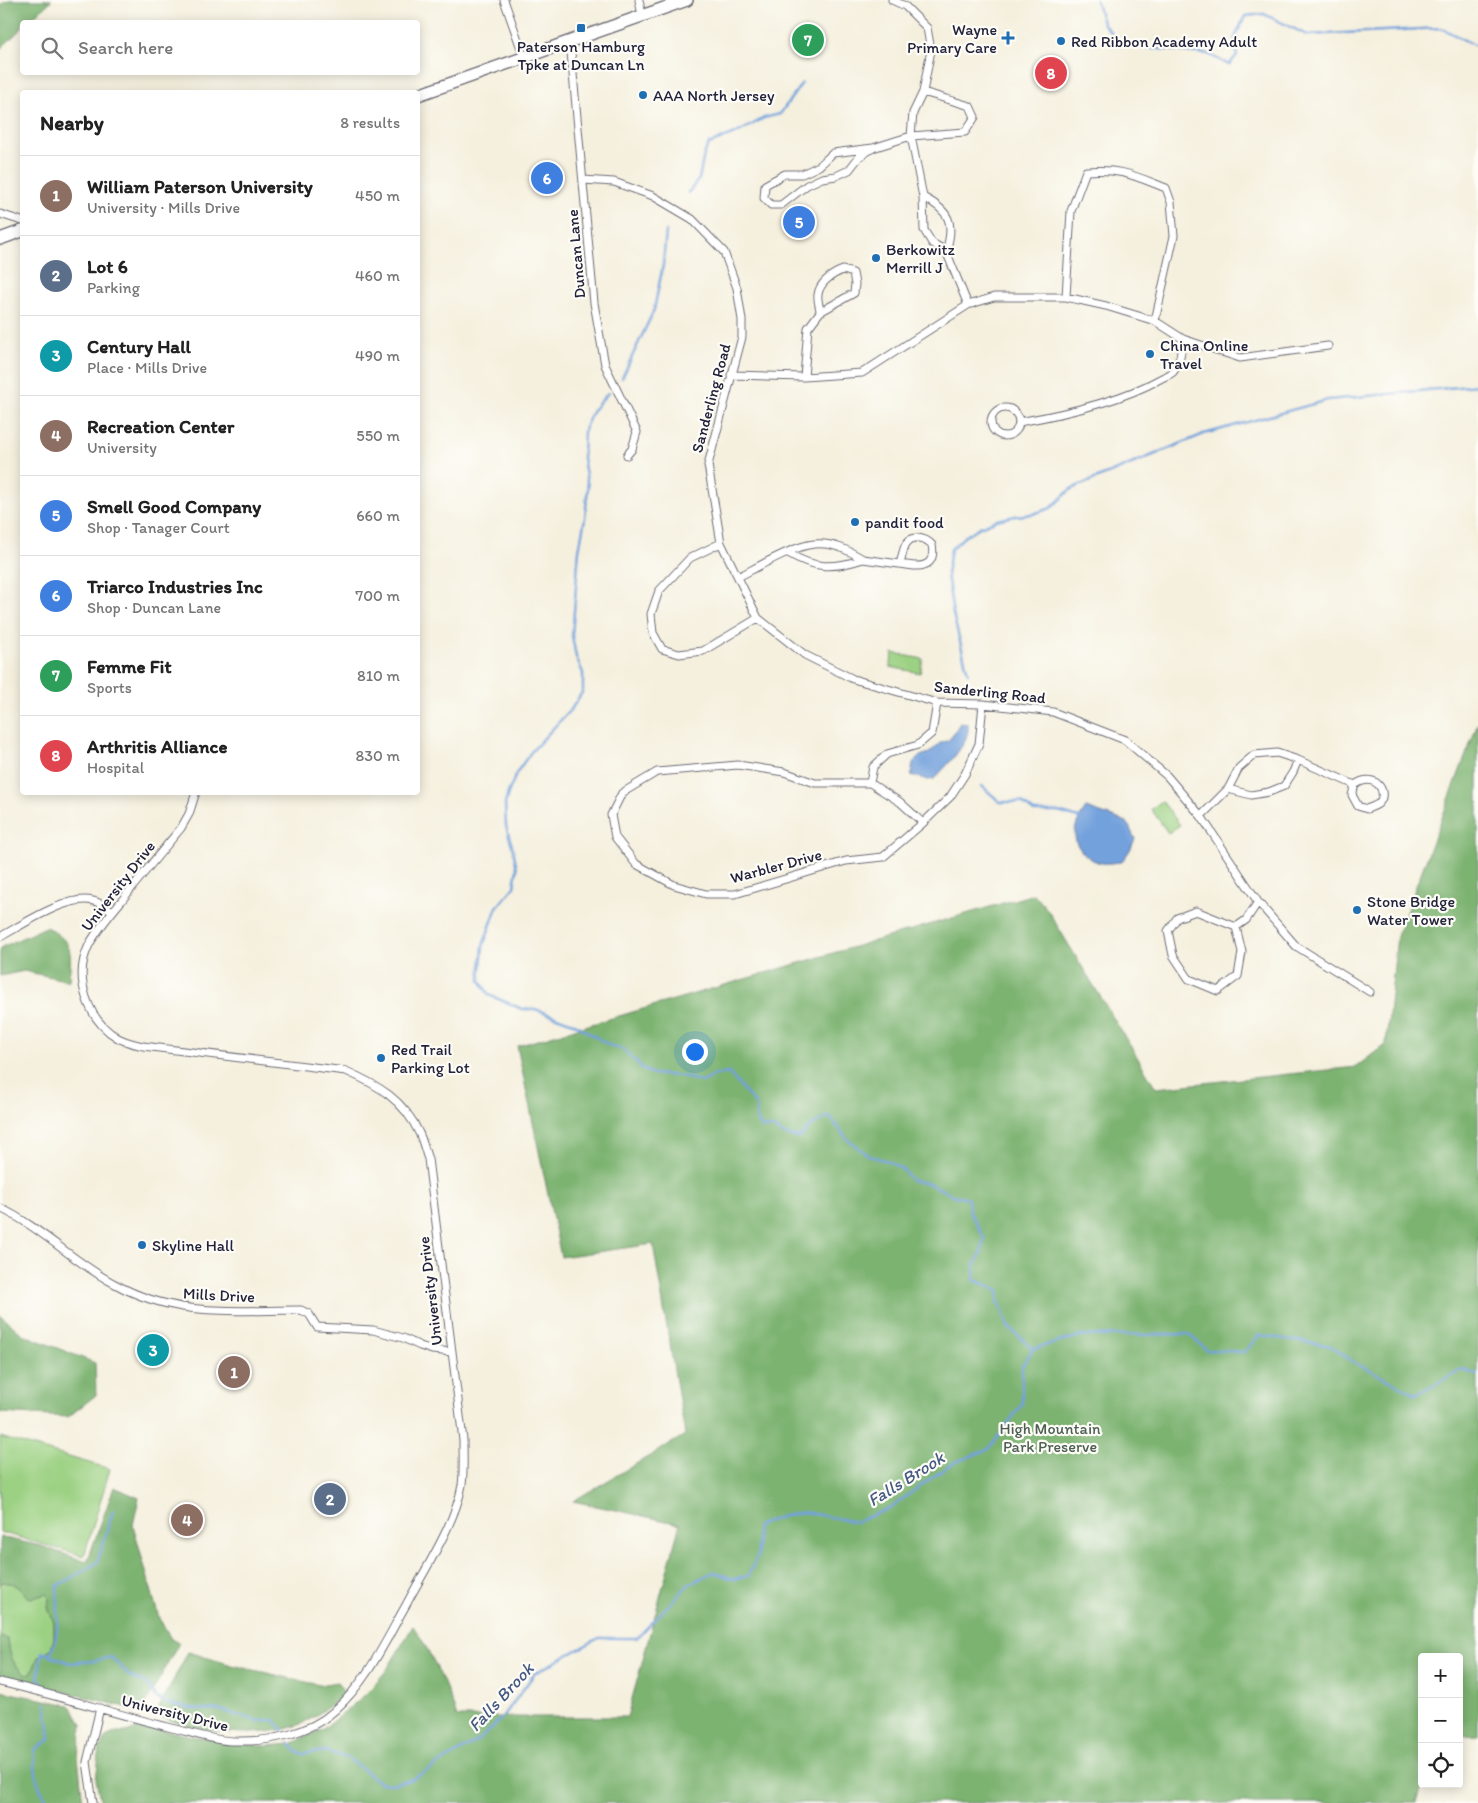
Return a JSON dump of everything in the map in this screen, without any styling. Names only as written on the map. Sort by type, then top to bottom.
[{"type":"main road","points":[[420,94],[687,0]]},
{"type":"main road","points":[[0,239],[20,232]]},
{"type":"street","points":[[504,0],[524,57]]},
{"type":"street","points":[[639,0],[642,16]]},
{"type":"street","points":[[892,0],[905,6],[927,28],[931,50],[923,92],[913,113],[911,136],[923,198],[924,230],[932,243],[946,251],[968,304]]},
{"type":"street","name":"Duncan Lane","points":[[570,41],[594,303],[599,338],[605,365],[637,432],[632,449],[627,455]]},
{"type":"street","points":[[873,148],[859,158],[849,170],[836,176],[822,178],[807,185],[781,205],[771,205],[764,198],[765,185],[774,179],[785,174],[802,174],[819,166],[833,153],[873,148],[911,136],[965,132],[975,117],[970,106],[923,92]]},
{"type":"street","points":[[1066,297],[1071,211],[1086,171],[1104,169],[1124,172],[1166,188],[1171,202],[1174,236],[1155,321]]},
{"type":"street","points":[[810,170],[815,181]]},
{"type":"street","name":"Sanderling Road","points":[[583,180],[614,182],[653,196],[692,219],[724,252],[737,288],[742,320],[742,338],[730,375],[708,465],[721,543],[758,618],[805,655],[853,679],[937,703],[983,704],[1053,712],[1125,740],[1167,776],[1201,816],[1258,902],[1296,946],[1370,992]]},
{"type":"street","points":[[923,198],[938,205],[949,219],[951,236],[946,251]]},
{"type":"street","points":[[0,214],[20,220]]},
{"type":"street","points":[[804,377],[808,328],[820,312],[854,294],[853,273],[843,270],[833,273],[826,280],[818,295],[820,312]]},
{"type":"street","points":[[730,375],[804,377],[862,373],[968,304],[994,297],[1066,297],[1155,321],[1182,339],[1240,358],[1328,346]]},
{"type":"street","points":[[1019,422],[1058,414],[1145,388],[1173,372],[1181,355],[1182,339]]},
{"type":"street","points":[[1005,408],[1013,410],[1019,422],[1013,434],[1004,436],[995,432],[992,423],[994,415],[1000,409],[1005,408]]},
{"type":"street","points":[[738,577],[788,553],[815,544],[828,544],[850,551],[863,558],[900,564],[922,567],[928,564],[933,554],[932,545],[924,539],[910,540],[907,543],[900,564]]},
{"type":"street","points":[[721,543],[690,558],[659,591],[651,614],[653,634],[662,649],[680,654],[703,651],[758,618]]},
{"type":"street","points":[[788,553],[806,562],[828,567],[848,564],[863,558]]},
{"type":"street","points":[[923,823],[900,802],[870,783],[873,767],[887,754],[918,745],[932,733],[937,703]]},
{"type":"street","name":"Warbler Drive","points":[[870,783],[815,783],[784,772],[738,765],[658,772],[622,793],[611,815],[615,837],[636,864],[674,885],[706,894],[735,894],[846,861],[884,857],[950,797],[966,774],[979,744],[983,704]]},
{"type":"street","points":[[1201,816],[1228,789],[1240,768],[1254,755],[1277,753],[1355,785]]},
{"type":"street","points":[[1228,789],[1251,795],[1269,792],[1284,786],[1298,760]]},
{"type":"street","points":[[1363,780],[1372,780],[1379,784],[1382,791],[1378,804],[1367,809],[1358,806],[1352,795],[1355,785],[1363,780]]},
{"type":"street","name":"University Drive","points":[[0,1682],[213,1738],[233,1741],[259,1741],[288,1734],[314,1724],[333,1712],[347,1699],[369,1672],[453,1516],[462,1486],[464,1464],[462,1430],[428,1159],[420,1133],[408,1114],[391,1096],[372,1083],[346,1071],[143,1046],[119,1039],[105,1029],[89,1008],[82,984],[83,965],[89,945],[113,911],[181,828],[189,814],[195,795]]},
{"type":"street","points":[[0,937],[60,905],[79,899],[93,900],[113,911]]},
{"type":"street","points":[[1236,927],[1246,920],[1258,902]]},
{"type":"street","points":[[1196,911],[1236,927],[1242,952],[1238,976],[1218,991],[1190,979],[1173,955],[1168,930],[1177,918],[1196,911]]},
{"type":"street","name":"Mills Drive","points":[[0,1208],[40,1233],[113,1284],[161,1304],[213,1311],[301,1310],[309,1314],[317,1327],[373,1330],[387,1333],[432,1350],[452,1352]]},
{"type":"street","points":[[93,1803],[87,1762],[100,1708]]},
{"type":"green space","points":[[9,0],[52,0],[30,20],[20,20],[20,30],[0,49],[0,5]]},
{"type":"green space","points":[[893,653],[923,659],[920,673],[890,667]]},
{"type":"green space","name":"High Mountain Park Preserve","points":[[1478,723],[1478,1735],[1463,1736],[1463,1653],[1418,1653],[1418,1788],[1420,1788],[1416,1803],[101,1803],[96,1780],[100,1748],[106,1737],[116,1732],[129,1732],[145,1725],[176,1733],[238,1744],[266,1746],[291,1744],[323,1729],[365,1695],[386,1671],[413,1626],[438,1670],[457,1717],[627,1717],[680,1524],[573,1501],[685,1435],[653,1244],[561,1257],[517,1046],[1034,894],[1047,909],[1156,1088],[1356,1067],[1386,1044],[1397,936]]},
{"type":"green space","points":[[1162,801],[1180,825],[1168,833],[1151,809]]},
{"type":"green space","points":[[46,927],[67,943],[70,955],[69,981],[24,971],[0,976],[0,948]]},
{"type":"green space","points":[[0,1315],[22,1334],[95,1363],[96,1395],[68,1417],[0,1413]]},
{"type":"green space","points":[[0,1437],[110,1469],[84,1556],[0,1532]]},
{"type":"green space","points":[[114,1487],[139,1498],[133,1525],[159,1618],[171,1639],[179,1643],[142,1711],[0,1676],[0,1637],[8,1639],[12,1659],[17,1667],[26,1675],[32,1672],[38,1657],[51,1650],[54,1638],[54,1623],[48,1608],[48,1595],[45,1594],[33,1598],[27,1596],[14,1584],[2,1582],[0,1585],[0,1537],[41,1546],[87,1562]]},
{"type":"green space","points":[[2,1582],[14,1584],[29,1597],[48,1595],[48,1608],[54,1623],[54,1638],[51,1650],[38,1657],[32,1672],[26,1675],[12,1660],[8,1639],[0,1637],[0,1585]]},
{"type":"green space","points":[[188,1652],[232,1665],[319,1685],[337,1682],[345,1695],[304,1723],[277,1730],[240,1733],[187,1726],[155,1715]]},
{"type":"green space","points":[[0,1691],[70,1705],[82,1724],[78,1757],[83,1803],[0,1803]]},
{"type":"water","points":[[960,723],[968,724],[966,739],[957,754],[945,768],[934,779],[928,780],[911,775],[913,763],[940,743],[949,740]]},
{"type":"water","points":[[1086,808],[1127,822],[1135,839],[1122,862],[1097,862],[1087,857],[1080,849],[1075,839],[1075,830]]},
{"type":"waterway","points":[[1096,0],[1103,23],[1117,40],[1151,48],[1208,54],[1229,65],[1237,55],[1235,38],[1245,16],[1264,14],[1307,35],[1441,28],[1478,47]]},
{"type":"waterway","points":[[688,193],[699,179],[704,154],[709,144],[737,133],[764,118],[780,114],[802,83]]},
{"type":"waterway","points":[[622,378],[654,310],[663,265],[666,231]]},
{"type":"waterway","points":[[968,673],[953,614],[947,574],[951,549],[964,537],[980,527],[997,520],[1033,514],[1051,508],[1071,489],[1204,434],[1328,400],[1478,385]]},
{"type":"waterway","points":[[608,393],[593,410],[584,430],[583,458],[588,487],[579,550],[572,636],[576,657],[583,673],[583,691],[572,708],[531,752],[517,772],[508,793],[505,804],[506,826],[517,869],[514,887],[497,907],[483,946],[480,980],[489,995],[522,1009],[535,1009],[573,1023],[609,1045],[624,1050],[644,1070],[653,1074],[682,1076],[703,1082],[715,1075],[729,1073],[756,1105],[756,1119],[763,1128],[773,1128],[785,1135],[800,1138],[808,1128],[829,1116],[848,1140],[868,1155],[890,1162],[903,1170],[912,1181],[928,1183],[955,1196],[968,1199],[969,1210],[984,1238],[981,1253],[974,1268],[974,1280],[999,1290],[998,1301],[1008,1327],[1033,1349]]},
{"type":"waterway","points":[[982,786],[1000,802],[1021,802],[1034,812],[1058,812],[1079,818]]},
{"type":"waterway","name":"Falls Brook","points":[[289,1742],[297,1752],[302,1754],[325,1751],[348,1758],[380,1783],[393,1784],[413,1779],[479,1740],[503,1717],[535,1673],[599,1638],[637,1638],[689,1584],[714,1572],[733,1579],[748,1576],[758,1555],[757,1526],[783,1516],[804,1512],[856,1522],[890,1508],[951,1464],[989,1449],[1022,1404],[1022,1366],[1033,1349],[1080,1336],[1188,1334],[1207,1350],[1245,1352],[1259,1335],[1331,1346],[1355,1363],[1416,1394],[1462,1370],[1478,1375]]},
{"type":"waterway","points":[[50,1655],[57,1630],[57,1586],[97,1563],[113,1511]]},
{"type":"waterway","name":"Falls Brook","points":[[44,1686],[38,1677],[42,1652],[70,1663],[111,1657],[131,1677],[146,1683],[157,1698],[171,1704],[195,1709],[220,1710],[258,1721],[274,1720],[283,1730]]},
{"type":"waterway","name":"Falls Brook","points":[[46,1704],[50,1739],[35,1750],[35,1764],[39,1785],[45,1798],[50,1803]]},
{"type":"place","name":"Paterson Hamburg Tpke at Duncan Ln","points":[[581,28]]},
{"type":"place","name":"Wayne Primary Care","points":[[1008,38]]},
{"type":"place","name":"Femme Fit","points":[[808,40]]},
{"type":"place","name":"Red Ribbon Academy Adult","points":[[1061,41]]},
{"type":"place","name":"Arthritis Alliance","points":[[1051,73]]},
{"type":"place","name":"AAA North Jersey","points":[[643,95]]},
{"type":"place","name":"Triarco Industries Inc","points":[[547,178]]},
{"type":"place","name":"Smell Good Company","points":[[799,222]]},
{"type":"place","name":"Berkowitz Merrill J","points":[[876,258]]},
{"type":"place","name":"China Online Travel","points":[[1150,354]]},
{"type":"place","name":"pandit food","points":[[855,522]]},
{"type":"place","name":"Stone Bridge Water Tower","points":[[1357,910]]},
{"type":"place","name":"Red Trail Parking Lot","points":[[381,1058]]},
{"type":"place","name":"Skyline Hall","points":[[142,1245]]},
{"type":"place","name":"Century Hall","points":[[153,1350]]},
{"type":"place","name":"William Paterson University","points":[[234,1372]]},
{"type":"place","name":"Lot 6","points":[[330,1499]]},
{"type":"place","name":"Recreation Center","points":[[187,1520]]}]
